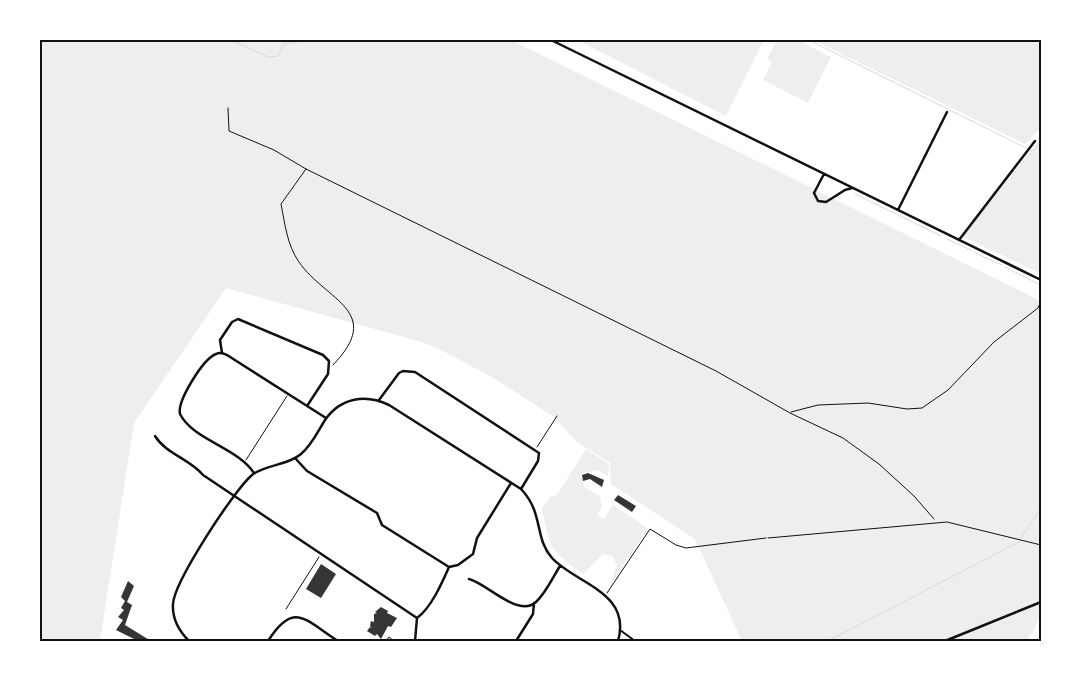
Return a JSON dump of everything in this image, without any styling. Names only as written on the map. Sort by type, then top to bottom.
[{"type":"street","points":[[551,40],[1041,280]]},
{"type":"street","points":[[898,210],[947,112]]},
{"type":"street","points":[[959,240],[1035,141]]},
{"type":"street","points":[[824,174],[814,194],[818,201],[826,202],[845,190],[854,188]]},
{"type":"street","points":[[222,353],[220,340],[232,322],[242,320],[323,355],[328,359],[330,366],[328,374],[307,406]]},
{"type":"street","points":[[254,473],[245,462],[189,425],[179,410],[181,400],[206,361],[216,354],[222,353],[238,360],[326,418]]},
{"type":"street","points":[[379,400],[394,376],[404,371],[412,371],[536,449],[540,457],[520,489]]},
{"type":"street","points":[[189,641],[175,620],[172,606],[174,596],[180,582],[235,497],[254,473],[295,458],[307,448],[326,418],[337,408],[349,401],[363,398],[379,400],[390,405],[520,489],[536,510],[545,547],[560,566],[609,598],[617,613],[620,630],[618,641]]},
{"type":"street","points":[[155,436],[163,447],[179,455],[203,475],[417,618]]},
{"type":"street","points":[[295,458],[307,471],[377,513],[382,525],[449,567],[458,565],[474,554],[477,538],[511,483]]},
{"type":"street","points":[[469,579],[478,582],[514,605],[526,607],[534,603],[560,566]]},
{"type":"street","points":[[414,641],[417,618],[426,611],[442,584],[449,567]]},
{"type":"street","points":[[946,641],[1041,602]]},
{"type":"street","points":[[516,641],[533,614],[534,603]]},
{"type":"street","points":[[268,641],[280,624],[294,616],[303,618],[338,641]]},
{"type":"street","points":[[620,630],[635,641]]},
{"type":"lane","points":[[768,538],[947,522],[1041,545]]},
{"type":"path","points":[[228,108],[229,131],[274,150],[306,169],[716,371],[790,413],[843,438],[868,455],[914,496],[936,522]]},
{"type":"path","points":[[306,169],[281,204],[289,245],[298,261],[309,276],[340,302],[353,317],[353,336],[334,365],[330,366]]},
{"type":"path","points":[[790,413],[818,405],[868,403],[907,409],[922,408],[948,390],[988,347],[1038,308],[1041,301]]},
{"type":"path","points":[[245,462],[289,394]]},
{"type":"path","points":[[536,449],[557,416]]},
{"type":"path","points":[[607,593],[650,529],[676,546],[686,548],[768,538]]},
{"type":"path","points":[[286,609],[321,554]]},
{"type":"path","points":[[386,641],[389,637],[394,641]]},
{"type":"shaded area","points":[[40,40],[511,40],[1041,301],[1041,616],[1027,641],[742,641],[695,539],[611,484],[610,463],[577,442],[554,417],[495,379],[422,342],[226,288],[134,423],[100,641],[40,641]]},
{"type":"shaded area","points":[[577,40],[764,40],[726,116]]},
{"type":"shaded area","points":[[777,40],[798,40],[831,57],[808,103],[763,80],[772,62],[767,59]]},
{"type":"shaded area","points":[[813,40],[1041,40],[1041,128],[1025,144]]},
{"type":"shaded area","points":[[1041,141],[1041,274],[964,237]]},
{"type":"shaded area","points":[[586,449],[609,464],[608,476],[598,470],[581,474],[584,487],[600,496],[602,507],[597,515],[604,519],[613,505],[646,527],[647,530],[609,587],[617,565],[612,556],[603,554],[583,574],[557,553],[553,547],[549,540],[542,508],[550,497],[557,495]]},
{"type":"building","points":[[588,473],[604,480],[602,487],[590,479],[583,481],[582,475]]},
{"type":"building","points":[[618,495],[636,506],[632,512],[614,500]]},
{"type":"building","points":[[321,564],[336,574],[321,598],[306,589]]},
{"type":"building","points":[[128,581],[134,586],[127,602],[132,605],[125,625],[151,641],[138,641],[116,630],[123,620],[118,617],[124,610],[121,608],[125,601],[121,597]]},
{"type":"building","points":[[381,607],[388,611],[387,613],[397,618],[391,627],[388,626],[381,639],[377,634],[375,636],[367,631],[370,627],[372,628],[370,626],[371,621],[374,622],[374,614]]},
{"type":"waterway","points":[[233,41],[268,57],[278,56],[284,44],[309,40]]},
{"type":"waterway","points":[[809,40],[1032,151],[1041,141]]},
{"type":"waterway","points":[[964,236],[1032,151]]},
{"type":"waterway","points":[[855,194],[941,236]]},
{"type":"waterway","points":[[947,239],[971,250]]},
{"type":"waterway","points":[[975,253],[1002,265]]},
{"type":"waterway","points":[[1005,267],[1041,285]]},
{"type":"waterway","points":[[1021,538],[1041,508]]},
{"type":"waterway","points":[[828,641],[1019,542]]}]
